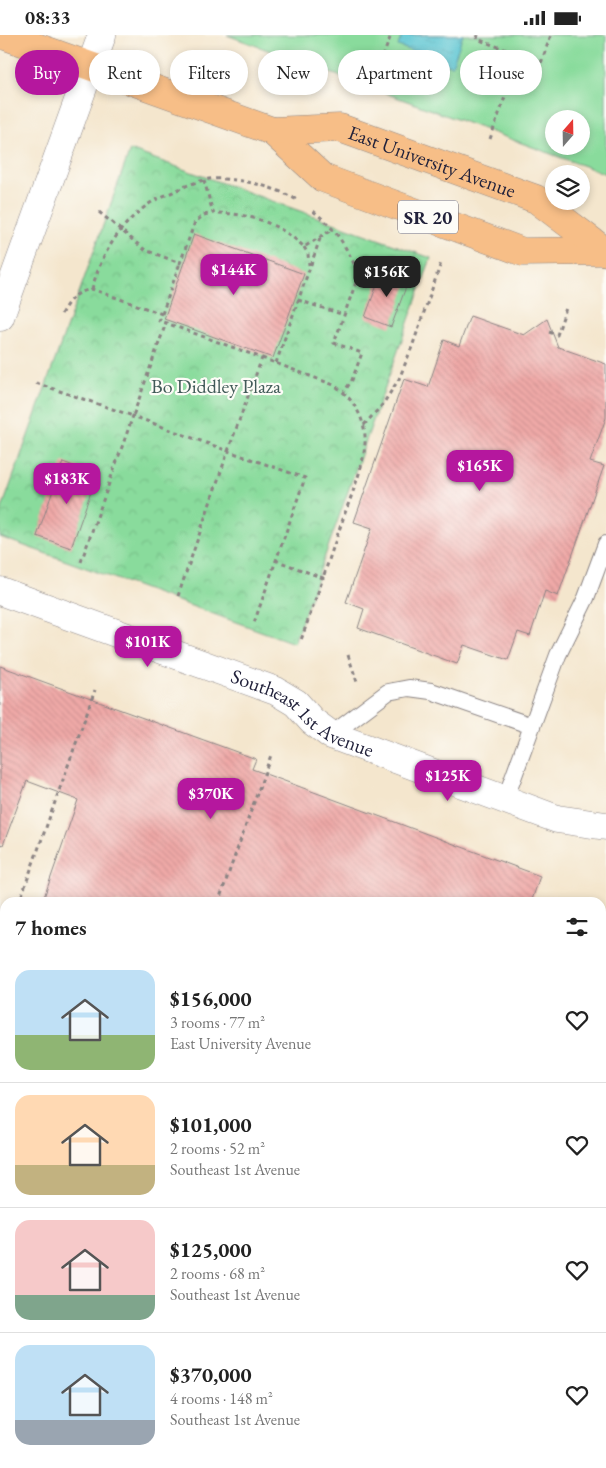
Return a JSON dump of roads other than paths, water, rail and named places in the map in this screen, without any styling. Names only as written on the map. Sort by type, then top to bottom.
[{"type":"main road","name":"East University Avenue","points":[[3,35],[89,66]]},
{"type":"main road","name":"East University Avenue","points":[[160,91],[272,131],[340,128],[536,199],[605,251]]},
{"type":"main road","name":"East University Avenue","points":[[272,131],[323,178],[523,252],[605,251]]},
{"type":"street","points":[[96,50],[102,35]]},
{"type":"street","points":[[0,317],[89,69]]},
{"type":"street","name":"Southeast 1st Avenue","points":[[0,591],[276,691],[296,703],[312,721],[331,735],[557,819],[606,826]]},
{"type":"lane","points":[[505,800],[558,655],[586,598],[606,544]]},
{"type":"lane","points":[[331,735],[388,692],[409,688],[431,691],[532,726]]},
{"type":"water","points":[[402,35],[463,35],[452,66],[450,65],[450,50],[409,50],[398,46]]},
{"type":"park label","name":"Bo Diddley Plaza","points":[[216,386]]}]
